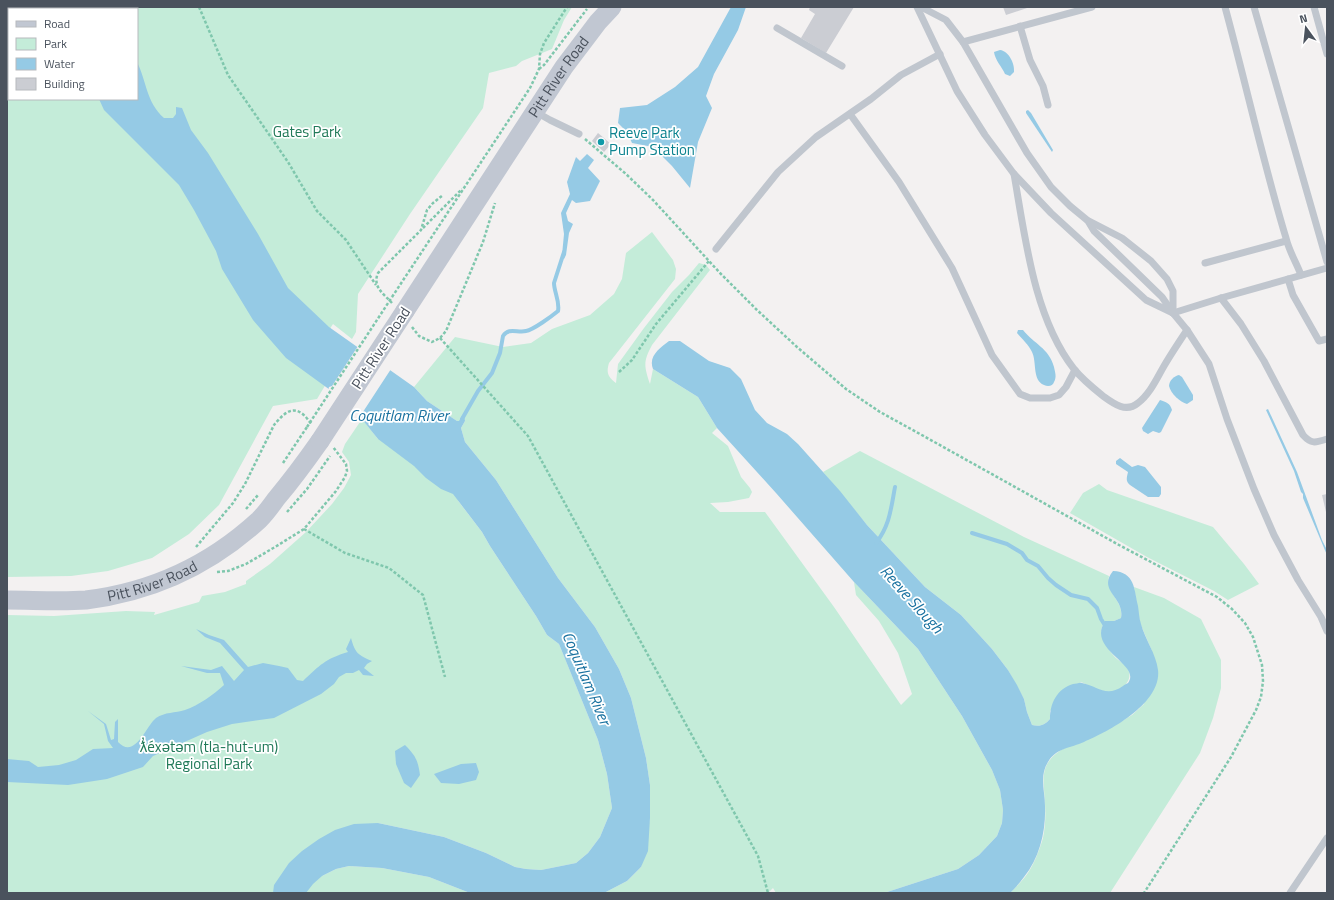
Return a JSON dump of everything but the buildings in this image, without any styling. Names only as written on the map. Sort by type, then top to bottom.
[{"type":"main road","name":"Pitt River Road","points":[[7,600],[84,600],[114,596],[150,586],[180,574],[221,551],[260,519],[298,473],[320,441],[579,45],[612,7]]},
{"type":"lane","points":[[917,7],[957,91],[985,135],[1014,174],[1051,213],[1146,300],[1173,313],[1327,268]]},
{"type":"lane","points":[[921,7],[946,20],[963,42],[1027,153],[1051,187],[1087,220],[1122,238],[1151,261],[1167,279],[1173,291],[1173,313]]},
{"type":"lane","points":[[963,42],[1092,7]]},
{"type":"lane","points":[[1225,7],[1273,196],[1286,241],[1300,275]]},
{"type":"lane","points":[[1254,7],[1327,262]]},
{"type":"lane","points":[[1314,7],[1327,54]]},
{"type":"lane","points":[[1020,26],[1030,60],[1043,86],[1048,105]]},
{"type":"lane","points":[[777,28],[842,66]]},
{"type":"lane","points":[[716,249],[778,172],[816,137],[850,114],[901,75],[940,54]]},
{"type":"lane","points":[[535,111],[578,134]]},
{"type":"lane","points":[[850,114],[899,182],[948,261],[992,355],[1020,394],[1030,398],[1050,398],[1059,395],[1066,387],[1075,370]]},
{"type":"lane","points":[[1014,174],[1024,232],[1037,292],[1051,329],[1075,370],[1096,390],[1115,405],[1128,408],[1138,404],[1149,391],[1187,330]]},
{"type":"lane","points":[[1087,220],[1094,231],[1162,298],[1187,330],[1210,364],[1227,419],[1254,489],[1274,535],[1298,580],[1321,617],[1327,631]]},
{"type":"lane","points":[[1205,263],[1286,241]]},
{"type":"lane","points":[[1288,279],[1293,295],[1319,341],[1327,339]]},
{"type":"lane","points":[[1221,298],[1241,324],[1264,360],[1303,435],[1308,441],[1315,442],[1327,439]]},
{"type":"lane","points":[[1290,893],[1327,838]]},
{"type":"path","points":[[199,7],[228,75],[288,162],[317,211],[346,240],[377,287]]},
{"type":"path","points":[[281,466],[530,88],[539,69],[540,54],[544,43],[566,7]]},
{"type":"path","points":[[539,69],[544,65],[589,7]]},
{"type":"path","points":[[578,134],[626,174],[653,200],[709,261],[768,321],[846,389],[880,412],[1119,545],[1217,597],[1232,609],[1244,623],[1258,649],[1262,665],[1263,681],[1261,697],[1256,710],[1231,757],[1144,893]]},
{"type":"path","points":[[421,230],[466,186]]},
{"type":"path","points":[[619,372],[632,360],[656,324],[709,261]]},
{"type":"path","points":[[440,338],[528,436],[758,856],[768,893]]},
{"type":"path","points":[[246,509],[261,491]]},
{"type":"path","points":[[304,529],[345,553],[389,568],[423,594],[445,677]]},
{"type":"path","points":[[196,547],[205,541]]},
{"type":"green space","name":"Gates Park","points":[[7,7],[572,7],[564,20],[552,49],[522,61],[516,66],[489,73],[483,108],[410,214],[358,294],[356,332],[352,339],[333,324],[308,363],[326,384],[317,399],[273,406],[219,505],[189,534],[152,558],[108,571],[71,576],[7,577]]},
{"type":"green space","points":[[652,232],[673,260],[676,269],[675,279],[609,363],[608,374],[616,383],[618,364],[644,328],[672,292],[699,263],[706,265],[710,270],[652,345],[649,351],[645,364],[650,384],[653,369],[698,397],[717,428],[712,433],[728,446],[741,477],[752,492],[749,498],[728,502],[710,503],[720,512],[765,512],[834,607],[901,705],[912,694],[898,653],[879,621],[856,595],[854,582],[918,649],[962,716],[992,770],[1000,790],[1003,810],[1002,823],[997,836],[979,855],[958,869],[884,893],[776,893],[773,888],[768,893],[604,893],[627,881],[641,867],[650,818],[650,785],[646,758],[631,698],[619,669],[595,627],[558,578],[496,480],[465,442],[461,428],[465,421],[457,421],[427,401],[414,387],[455,337],[503,347],[531,343],[552,329],[590,315],[614,294],[622,279],[626,253]]},
{"type":"green space","name":"ƛ̓éxətəm (tla-hut-um) Regional Park","points":[[416,413],[459,502],[482,532],[547,635],[559,644],[598,740],[607,774],[612,808],[600,837],[588,853],[576,863],[541,870],[526,869],[515,867],[486,853],[444,837],[378,823],[322,876],[336,869],[349,866],[382,868],[429,877],[470,893],[7,893],[7,615],[54,616],[126,611],[155,612],[154,615],[199,602],[202,596],[225,592],[246,584],[246,581],[270,564],[306,532],[332,504],[344,488],[351,475],[349,462],[342,452],[345,444],[362,419],[378,439]]},
{"type":"green space","points":[[860,451],[1024,537],[1109,576],[1108,582],[1120,606],[1121,618],[1114,621],[1105,621],[1101,632],[1112,654],[1128,669],[1129,678],[1125,685],[1117,691],[1108,692],[1081,682],[1050,711],[1050,719],[1046,723],[1040,726],[1032,725],[1024,699],[1008,670],[992,649],[961,615],[925,587],[867,525],[823,472]]},
{"type":"green space","points":[[1099,484],[1107,490],[1213,527],[1259,584],[1228,600],[1214,591],[1147,557],[1070,513],[1083,493]]},
{"type":"green space","points":[[1134,587],[1164,598],[1201,619],[1221,660],[1221,688],[1213,718],[1200,753],[1110,893],[1010,893],[1031,869],[1043,838],[1045,826],[1044,774],[1049,762],[1061,750],[1117,724],[1132,715],[1144,704],[1152,651],[1140,623]]},
{"type":"water","points":[[731,7],[746,7],[738,30],[714,74],[706,96],[712,108],[698,142],[690,188],[672,166],[653,147],[632,143],[627,132],[618,123],[620,108],[647,105],[675,87],[698,67]]},
{"type":"water","points":[[1000,50],[1009,55],[1012,62],[1014,72],[1010,76],[1005,74],[996,58],[994,52]]},
{"type":"water","name":"Coquitlam River","points":[[138,64],[150,99],[158,112],[164,118],[173,118],[176,114],[176,107],[182,108],[191,130],[208,153],[258,234],[288,288],[329,327],[414,387],[427,401],[457,421],[464,416],[465,421],[461,428],[465,442],[496,480],[558,578],[595,627],[619,669],[631,698],[646,758],[650,785],[650,818],[648,851],[641,867],[627,881],[604,893],[470,893],[429,877],[382,868],[349,866],[336,869],[322,876],[306,893],[273,893],[274,885],[289,863],[302,851],[335,830],[354,824],[378,823],[444,837],[486,853],[515,867],[526,869],[541,870],[576,863],[588,853],[600,837],[612,808],[607,774],[598,740],[559,644],[547,635],[482,532],[453,494],[441,489],[426,478],[414,466],[378,439],[361,418],[337,395],[286,358],[253,320],[222,269],[216,251],[179,185],[104,110],[99,100],[138,100]]},
{"type":"water","points":[[1028,110],[1053,150],[1052,152],[1026,113]]},
{"type":"water","points":[[587,154],[594,160],[588,168],[600,181],[590,201],[576,203],[572,200],[566,213],[568,221],[573,224],[569,233],[566,255],[564,259],[562,255],[564,234],[561,213],[570,194],[567,182],[576,157],[580,161]]},
{"type":"water","points":[[1018,330],[1023,330],[1049,355],[1056,374],[1055,380],[1051,385],[1047,386],[1040,383],[1036,375],[1032,352],[1017,333]]},
{"type":"water","name":"Reeve Slough","points":[[669,341],[680,341],[709,361],[730,368],[741,379],[755,410],[767,423],[787,434],[798,444],[840,491],[867,525],[925,587],[961,615],[992,649],[1017,685],[1024,699],[1032,725],[1040,726],[1050,719],[1053,702],[1059,693],[1067,686],[1081,683],[1088,684],[1102,690],[1112,691],[1128,683],[1130,676],[1128,669],[1108,648],[1103,640],[1101,631],[1105,621],[1114,621],[1121,618],[1119,605],[1108,584],[1109,578],[1113,571],[1126,574],[1130,578],[1134,588],[1141,624],[1157,664],[1157,682],[1152,694],[1143,704],[1120,723],[1095,737],[1059,751],[1051,757],[1045,767],[1043,778],[1045,815],[1043,834],[1038,853],[1030,869],[1010,893],[884,893],[958,869],[979,855],[997,836],[1002,823],[1003,810],[1000,790],[992,770],[962,716],[918,649],[854,582],[717,428],[698,397],[653,369],[653,356]]},
{"type":"water","points":[[1179,375],[1182,377],[1193,395],[1193,400],[1187,404],[1176,397],[1169,386],[1172,379]]},
{"type":"water","points":[[1160,400],[1169,404],[1172,410],[1161,432],[1159,433],[1153,431],[1148,434],[1143,431],[1142,428]]},
{"type":"water","points":[[1268,409],[1297,472],[1327,550],[1327,555],[1303,498],[1303,494],[1294,471],[1266,410]]},
{"type":"water","points":[[1120,458],[1132,467],[1138,465],[1145,467],[1161,487],[1161,494],[1159,497],[1148,497],[1127,482],[1128,472],[1116,464],[1116,461]]},
{"type":"water","points":[[196,629],[224,640],[248,667],[263,663],[288,668],[297,680],[303,681],[323,663],[348,652],[346,649],[351,638],[358,653],[372,661],[364,668],[374,676],[363,675],[359,670],[353,673],[346,673],[339,677],[334,684],[321,694],[274,718],[232,724],[207,732],[153,756],[143,767],[107,779],[68,785],[7,782],[7,759],[29,761],[38,767],[59,765],[76,760],[93,749],[113,748],[108,741],[104,724],[88,711],[106,724],[111,740],[114,739],[115,722],[118,719],[118,742],[124,746],[130,747],[140,740],[152,722],[159,716],[185,710],[211,696],[224,685],[220,673],[207,673],[181,666],[211,670],[222,666],[234,681],[244,670],[220,643],[205,637]]},
{"type":"water","points":[[405,745],[416,758],[420,775],[411,788],[404,783],[396,764],[395,751]]},
{"type":"water","points":[[476,763],[479,772],[476,780],[459,784],[441,783],[434,774],[461,764]]},
{"type":"pier","points":[[358,346],[391,369],[359,418],[328,391],[329,387],[332,386]]},
{"type":"waterway","points":[[462,419],[478,391],[492,373],[500,353],[503,336],[505,333],[511,331],[529,330],[558,311],[554,283],[564,252]]},
{"type":"waterway","points":[[876,543],[887,523],[895,487]]},
{"type":"waterway","points":[[972,533],[1007,544],[1022,553],[1027,560],[1038,566],[1056,585],[1071,595],[1088,599],[1097,608],[1106,627]]},
{"type":"place","name":"Reeve Park Pump Station","points":[[601,142]]}]
